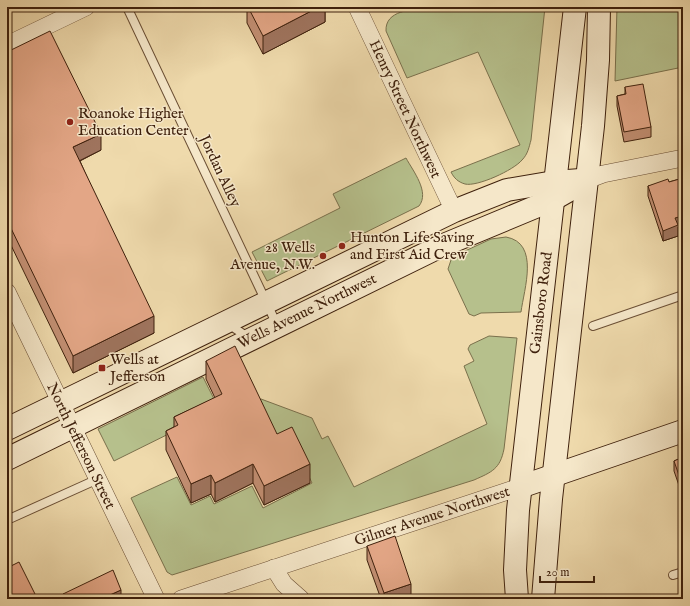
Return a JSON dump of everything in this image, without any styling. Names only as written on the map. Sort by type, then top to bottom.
[{"type":"main road","name":"Gainsboro Road","points":[[517,599],[516,539],[520,487],[575,7]]},
{"type":"main road","name":"Gainsboro Road","points":[[543,599],[547,536],[588,180],[598,60],[599,7]]},
{"type":"main road","name":"Wells Avenue Northwest","points":[[7,459],[250,338],[553,191],[588,180]]},
{"type":"main road","name":"Wells Avenue Northwest","points":[[7,429],[454,211],[507,190],[553,191]]},
{"type":"main road","name":"Gilmer Avenue Northwest","points":[[520,487],[683,431]]},
{"type":"street","points":[[7,45],[86,7]]},
{"type":"street","name":"Henry Street Northwest","points":[[357,7],[454,211]]},
{"type":"street","name":"Wells Avenue Northwest","points":[[588,180],[603,174],[683,158]]},
{"type":"street","name":"North Jefferson Street","points":[[7,292],[156,599]]},
{"type":"street","name":"Gilmer Avenue Northwest","points":[[181,599],[520,487]]},
{"type":"street","points":[[274,568],[284,584],[301,599]]},
{"type":"lane","name":"Jordan Alley","points":[[127,7],[277,325]]},
{"type":"lane","points":[[593,326],[683,295]]},
{"type":"lane","points":[[225,322],[250,338]]},
{"type":"lane","points":[[7,520],[98,479]]},
{"type":"lane","points":[[673,575],[683,572]]},
{"type":"green space","points":[[427,7],[545,7],[531,140],[528,150],[524,158],[518,164],[504,173],[478,183],[465,184],[460,182],[456,180],[451,172],[520,145],[478,52],[407,78],[386,31],[387,24],[390,19],[400,12]]},
{"type":"green space","points":[[617,7],[683,7],[683,67],[615,81]]},
{"type":"green space","points":[[406,158],[422,188],[422,200],[419,206],[267,281],[252,252],[340,208],[333,194]]},
{"type":"green space","points":[[506,237],[517,241],[523,248],[526,257],[527,280],[521,312],[481,313],[474,316],[469,314],[448,269],[452,257],[491,239]]},
{"type":"green space","points":[[489,336],[517,338],[504,449],[500,461],[494,469],[486,475],[172,575],[167,572],[131,498],[177,477],[191,505],[210,496],[214,504],[252,486],[263,508],[312,483],[293,443],[278,451],[254,402],[261,399],[312,418],[322,439],[328,436],[354,487],[487,424],[464,366],[474,361],[468,349],[470,345]]},
{"type":"green space","points":[[203,377],[219,409],[114,461],[98,429]]},
{"type":"building","points":[[248,7],[319,7],[263,36]]},
{"type":"building","points":[[50,31],[101,134],[73,147],[154,316],[73,356],[7,220],[7,52]]},
{"type":"building","points":[[643,84],[651,127],[624,132],[617,96],[626,94],[625,87]]},
{"type":"building","points":[[683,178],[683,216],[675,218],[678,225],[663,231],[648,186],[668,179],[669,182]]},
{"type":"building","points":[[235,346],[277,434],[292,427],[310,464],[264,486],[253,464],[215,483],[211,475],[191,484],[166,431],[178,425],[174,417],[222,394],[206,361]]},
{"type":"building","points":[[683,457],[683,487],[674,461]]},
{"type":"building","points":[[395,536],[411,584],[384,593],[367,546]]},
{"type":"building","points":[[19,562],[36,596],[29,599],[7,599],[7,568]]},
{"type":"building","points":[[113,570],[121,590],[101,599],[66,599],[63,594]]},
{"type":"place","name":"Roanoke Higher Education Center","points":[[70,122]]},
{"type":"place","name":"Hunton Life Saving and First Aid Crew","points":[[342,246]]},
{"type":"place","name":"28 Wells Avenue, N.W.","points":[[323,256]]},
{"type":"place","name":"Wells at Jefferson","points":[[102,368]]}]
